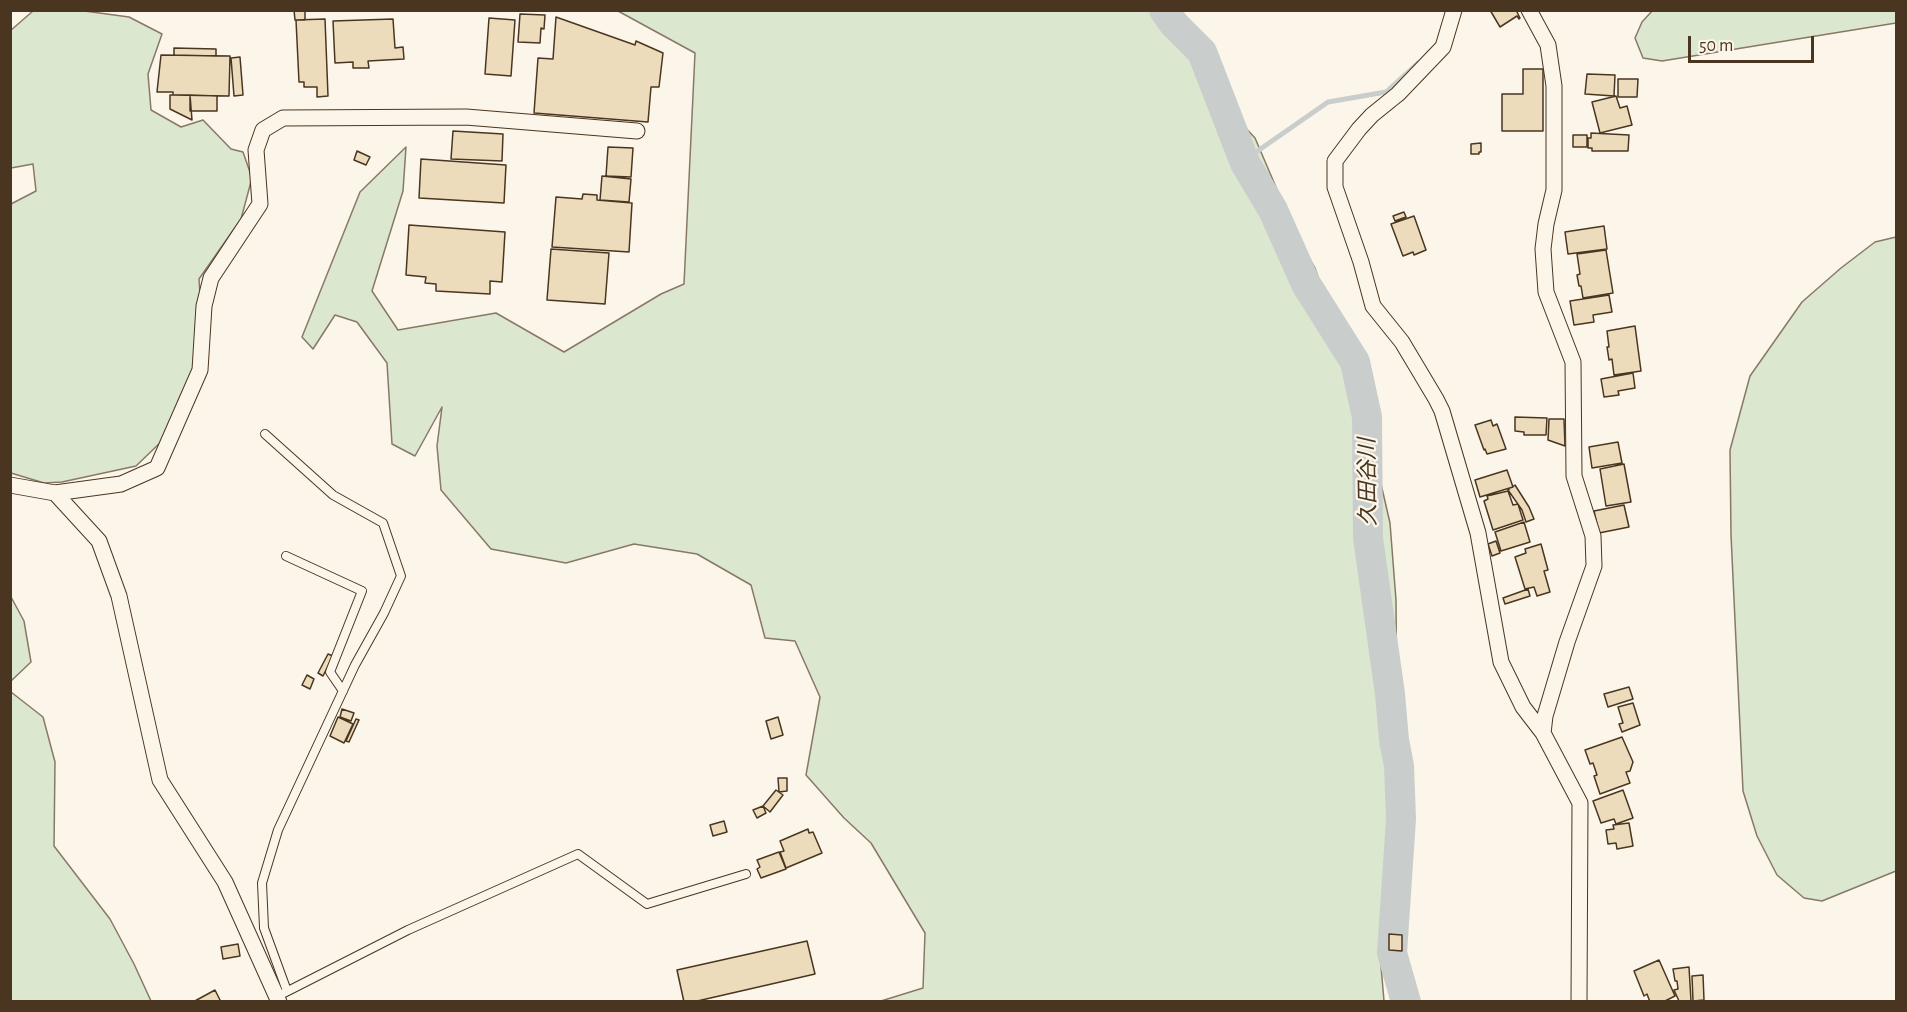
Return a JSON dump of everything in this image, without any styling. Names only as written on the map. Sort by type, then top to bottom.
[{"type":"street","points":[[1454,10],[1443,47],[1398,94],[1372,115],[1335,161],[1335,187],[1361,262],[1373,306],[1402,342],[1442,411],[1478,533],[1501,662],[1523,707],[1543,733],[1580,803],[1579,1002]]},
{"type":"street","points":[[1529,10],[1548,45],[1554,86],[1554,190],[1543,249],[1546,292],[1573,362],[1574,476],[1593,536],[1594,566],[1567,642],[1545,716],[1543,733]]},
{"type":"street","points":[[10,485],[55,493],[121,484],[157,468],[200,370],[204,306],[211,278],[260,204],[256,150],[263,130],[283,118],[466,117],[637,131]]},
{"type":"street","points":[[55,493],[99,541],[119,596],[160,780],[225,882],[281,996]]},
{"type":"lane","points":[[265,434],[333,495],[383,523],[401,576],[343,691],[278,830],[262,883],[264,928],[281,996],[408,930],[578,854],[647,904],[746,874]]},
{"type":"lane","points":[[286,556],[362,591],[330,672],[343,691]]},
{"type":"green space","points":[[77,10],[129,17],[162,34],[148,74],[151,110],[181,127],[203,120],[231,149],[243,152],[252,178],[241,219],[199,279],[202,325],[192,375],[162,441],[136,466],[62,482],[44,483],[11,473],[11,204],[36,191],[33,164],[11,168],[10,31],[33,11]]},
{"type":"green space","points":[[1653,10],[1896,11],[1896,23],[1662,61],[1643,58],[1635,38],[1642,22]]},
{"type":"green space","points":[[618,11],[1157,11],[1189,44],[1211,84],[1255,138],[1296,234],[1315,268],[1348,364],[1372,445],[1390,523],[1396,600],[1397,730],[1381,966],[1384,1001],[881,1001],[923,988],[925,933],[871,843],[844,818],[806,775],[820,697],[795,641],[765,638],[751,585],[697,554],[634,544],[566,563],[491,549],[441,490],[437,446],[442,407],[415,456],[392,444],[387,363],[357,322],[335,315],[313,349],[302,337],[360,192],[406,147],[403,191],[372,291],[398,330],[496,313],[564,352],[661,294],[684,284],[695,53]]},
{"type":"green space","points":[[1896,237],[1896,871],[1822,901],[1804,898],[1777,875],[1757,836],[1743,791],[1731,535],[1730,450],[1750,376],[1802,302],[1875,242]]},
{"type":"green space","points":[[11,597],[24,621],[31,662],[11,681]]},
{"type":"green space","points":[[11,692],[43,717],[55,762],[54,846],[110,919],[151,1001],[11,1001]]},
{"type":"building","points":[[294,10],[305,10],[305,20],[295,20]]},
{"type":"building","points":[[1490,10],[1516,10],[1520,18],[1517,16],[1500,27]]},
{"type":"building","points":[[520,14],[545,15],[540,43],[518,42]]},
{"type":"building","points":[[556,17],[635,45],[636,41],[663,53],[659,87],[651,87],[648,122],[534,113],[538,58],[553,59]]},
{"type":"building","points":[[489,18],[515,20],[511,76],[485,74]]},
{"type":"building","points":[[325,19],[328,96],[317,97],[317,87],[304,87],[304,82],[299,82],[296,20]]},
{"type":"building","points":[[393,19],[395,48],[403,47],[404,59],[368,61],[369,68],[353,68],[353,62],[335,63],[333,21]]},
{"type":"building","points":[[174,48],[216,49],[216,56],[174,55]]},
{"type":"building","points":[[161,55],[230,56],[229,96],[173,95],[173,92],[157,92]]},
{"type":"building","points":[[240,57],[243,95],[234,96],[231,58]]},
{"type":"building","points":[[1523,69],[1543,69],[1543,131],[1502,131],[1502,94],[1523,94]]},
{"type":"building","points":[[1587,74],[1615,75],[1614,96],[1585,94]]},
{"type":"building","points":[[1618,79],[1638,79],[1637,97],[1618,97]]},
{"type":"building","points":[[170,95],[190,95],[192,120],[170,109]]},
{"type":"building","points":[[190,95],[217,96],[217,111],[190,111]]},
{"type":"building","points":[[1616,96],[1620,108],[1627,106],[1632,125],[1600,133],[1592,102]]},
{"type":"building","points":[[453,131],[503,134],[502,161],[451,159]]},
{"type":"building","points":[[1591,133],[1629,135],[1628,151],[1592,151],[1592,148],[1588,148],[1588,138],[1591,138]]},
{"type":"building","points":[[1573,135],[1587,135],[1587,147],[1573,147]]},
{"type":"building","points":[[1481,143],[1481,152],[1471,154],[1471,144]]},
{"type":"building","points":[[608,147],[633,148],[631,177],[606,176]]},
{"type":"building","points":[[357,151],[370,157],[366,165],[354,160]]},
{"type":"building","points":[[421,159],[506,165],[504,203],[419,198]]},
{"type":"building","points":[[602,176],[631,179],[629,202],[600,200]]},
{"type":"building","points":[[583,194],[597,195],[597,200],[632,203],[629,252],[552,247],[556,197],[582,199]]},
{"type":"building","points":[[1404,212],[1406,217],[1395,221],[1393,216]]},
{"type":"building","points":[[1414,216],[1426,250],[1414,255],[1413,252],[1403,256],[1391,224]]},
{"type":"building","points":[[409,225],[505,232],[502,282],[490,281],[490,294],[436,291],[436,284],[425,283],[426,277],[406,275]]},
{"type":"building","points":[[1604,226],[1607,249],[1568,254],[1565,232]]},
{"type":"building","points":[[551,249],[609,253],[605,304],[547,300]]},
{"type":"building","points":[[1606,250],[1613,293],[1583,298],[1577,275],[1580,274],[1577,254]]},
{"type":"building","points":[[1609,295],[1612,312],[1593,315],[1594,322],[1574,325],[1570,301]]},
{"type":"building","points":[[1635,326],[1641,371],[1614,375],[1612,359],[1609,360],[1607,331]]},
{"type":"building","points":[[1633,373],[1635,388],[1618,391],[1619,395],[1604,397],[1601,379]]},
{"type":"building","points":[[1515,417],[1547,418],[1546,435],[1524,435],[1524,432],[1515,431]]},
{"type":"building","points":[[1549,419],[1564,419],[1565,446],[1548,440]]},
{"type":"building","points":[[1491,420],[1493,426],[1497,424],[1506,449],[1487,454],[1475,425]]},
{"type":"building","points":[[1618,442],[1622,463],[1592,468],[1589,447]]},
{"type":"building","points":[[1624,464],[1631,502],[1606,506],[1600,469]]},
{"type":"building","points":[[1507,470],[1513,487],[1480,497],[1475,480]]},
{"type":"building","points":[[1515,485],[1534,519],[1526,522],[1522,510],[1508,490]]},
{"type":"building","points":[[1508,491],[1513,505],[1518,504],[1523,520],[1493,530],[1484,501],[1488,499],[1487,496]]},
{"type":"building","points":[[1624,505],[1629,527],[1599,533],[1594,511]]},
{"type":"building","points":[[1524,522],[1530,542],[1501,551],[1495,532]]},
{"type":"building","points":[[1496,541],[1500,553],[1492,556],[1488,544]]},
{"type":"building","points":[[1541,544],[1548,570],[1544,571],[1550,592],[1537,596],[1534,587],[1525,589],[1515,557],[1526,553],[1525,549]]},
{"type":"building","points":[[1528,589],[1530,596],[1505,604],[1503,598]]},
{"type":"building","points":[[328,654],[333,656],[323,676],[318,673]]},
{"type":"building","points":[[307,675],[314,679],[310,689],[302,685]]},
{"type":"building","points":[[1629,687],[1633,699],[1608,707],[1604,694]]},
{"type":"building","points":[[1633,703],[1640,725],[1622,732],[1619,724],[1623,723],[1618,707]]},
{"type":"building","points":[[342,709],[354,713],[351,721],[340,717]]},
{"type":"building","points":[[338,717],[353,724],[344,743],[330,736]]},
{"type":"building","points":[[778,717],[783,735],[771,739],[766,721]]},
{"type":"building","points":[[356,719],[359,720],[349,742],[346,741]]},
{"type":"building","points":[[1622,737],[1633,762],[1630,771],[1626,772],[1630,783],[1600,794],[1594,776],[1597,775],[1593,763],[1590,764],[1585,750]]},
{"type":"building","points":[[778,778],[787,778],[787,791],[779,792]]},
{"type":"building","points":[[776,790],[783,795],[770,812],[763,806]]},
{"type":"building","points":[[1623,790],[1633,818],[1616,824],[1614,819],[1601,823],[1593,801]]},
{"type":"building","points":[[763,806],[766,813],[757,818],[753,810]]},
{"type":"building","points":[[724,821],[727,832],[713,836],[710,825]]},
{"type":"building","points":[[1629,823],[1633,846],[1617,849],[1616,843],[1608,844],[1606,830],[1614,829],[1613,825]]},
{"type":"building","points":[[808,829],[809,833],[813,832],[822,853],[786,868],[780,852],[784,851],[780,841]]},
{"type":"building","points":[[779,852],[786,869],[761,878],[757,869],[760,867],[757,860]]},
{"type":"building","points":[[1389,934],[1402,935],[1402,951],[1389,950]]},
{"type":"building","points":[[807,941],[815,974],[693,1002],[684,1002],[677,970]]},
{"type":"building","points":[[238,944],[240,956],[223,959],[221,947]]},
{"type":"building","points":[[1659,960],[1675,996],[1663,1002],[1650,1002],[1647,994],[1644,996],[1634,971]]},
{"type":"building","points":[[1689,967],[1691,1001],[1679,1001],[1674,990],[1678,989],[1673,969]]},
{"type":"building","points":[[1703,975],[1704,1000],[1693,1001],[1692,976]]},
{"type":"building","points":[[215,990],[221,1002],[193,1002]]},
{"type":"waterway","name":"久田谷川","points":[[1164,10],[1174,24],[1202,52],[1245,163],[1273,210],[1306,284],[1355,362],[1367,417],[1368,538],[1399,766],[1401,819],[1392,953],[1406,1002]]},
{"type":"waterway","points":[[1245,163],[1259,150],[1328,102],[1386,92],[1418,63]]}]
